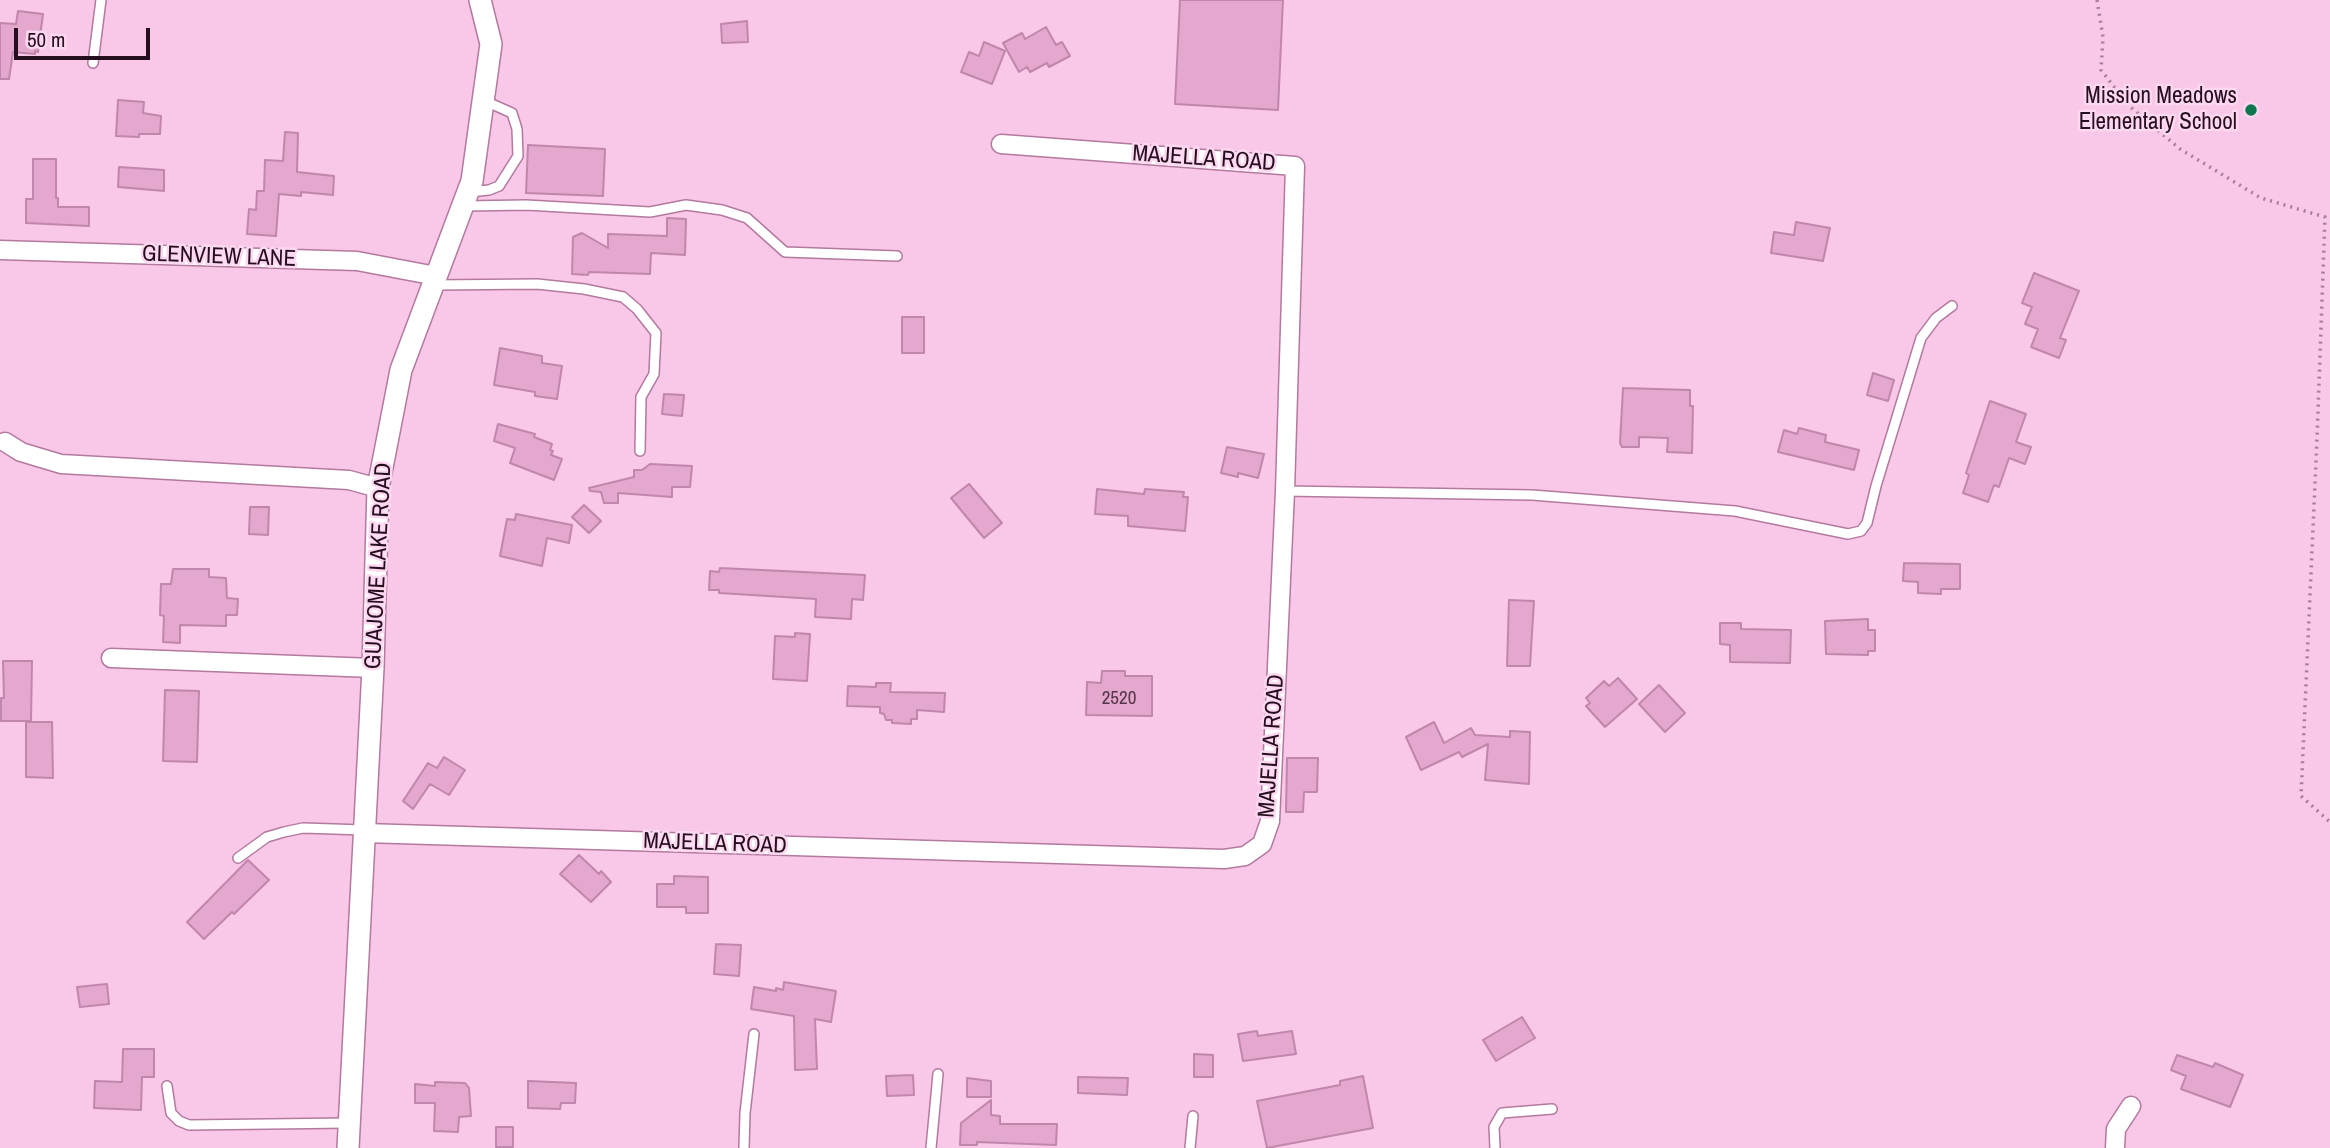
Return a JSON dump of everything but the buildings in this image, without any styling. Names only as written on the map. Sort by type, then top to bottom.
[{"type":"street","name":"GUAJOME LAKE ROAD","points":[[348,1148],[373,668],[378,488],[401,370],[472,181],[491,44],[481,0]]},
{"type":"street","name":"MAJELLA ROAD","points":[[364,831],[1210,859],[1245,856],[1262,844],[1270,821],[1285,491],[1295,166],[1001,144]]},
{"type":"street","name":"GLENVIEW LANE","points":[[0,250],[357,261],[435,280]]},
{"type":"street","points":[[5,442],[21,453],[61,464],[349,480],[378,488]]},
{"type":"street","points":[[111,658],[373,668]]},
{"type":"street","points":[[2115,1148],[2116,1129],[2131,1106]]},
{"type":"lane","points":[[93,64],[101,0]]},
{"type":"lane","points":[[465,199],[499,186],[518,156],[517,129],[512,113],[483,100]]},
{"type":"lane","points":[[465,199],[650,212],[686,205],[722,210],[747,218],[785,252],[897,256]]},
{"type":"lane","points":[[435,280],[537,284],[584,289],[623,297],[638,309],[656,333],[654,374],[641,397],[640,451]]},
{"type":"lane","points":[[1285,491],[1532,495],[1735,511],[1848,534],[1861,531],[1867,523],[1921,338],[1936,318],[1952,306]]},
{"type":"lane","points":[[239,858],[267,837],[284,832],[303,828],[364,831]]},
{"type":"lane","points":[[744,1148],[754,1034]]},
{"type":"lane","points":[[932,1148],[938,1074]]},
{"type":"lane","points":[[167,1086],[172,1113],[179,1121],[189,1125],[349,1123]]},
{"type":"lane","points":[[1495,1148],[1494,1127],[1502,1113],[1552,1110]]},
{"type":"lane","points":[[1190,1148],[1193,1116]]},
{"type":"path","points":[[2097,0],[2103,37],[2101,71],[2128,105],[2180,149],[2260,198],[2325,217],[2318,439],[2301,796],[2330,822]]},
{"type":"place","name":"Mission Meadows Elementary School","points":[[2251,110]]}]
